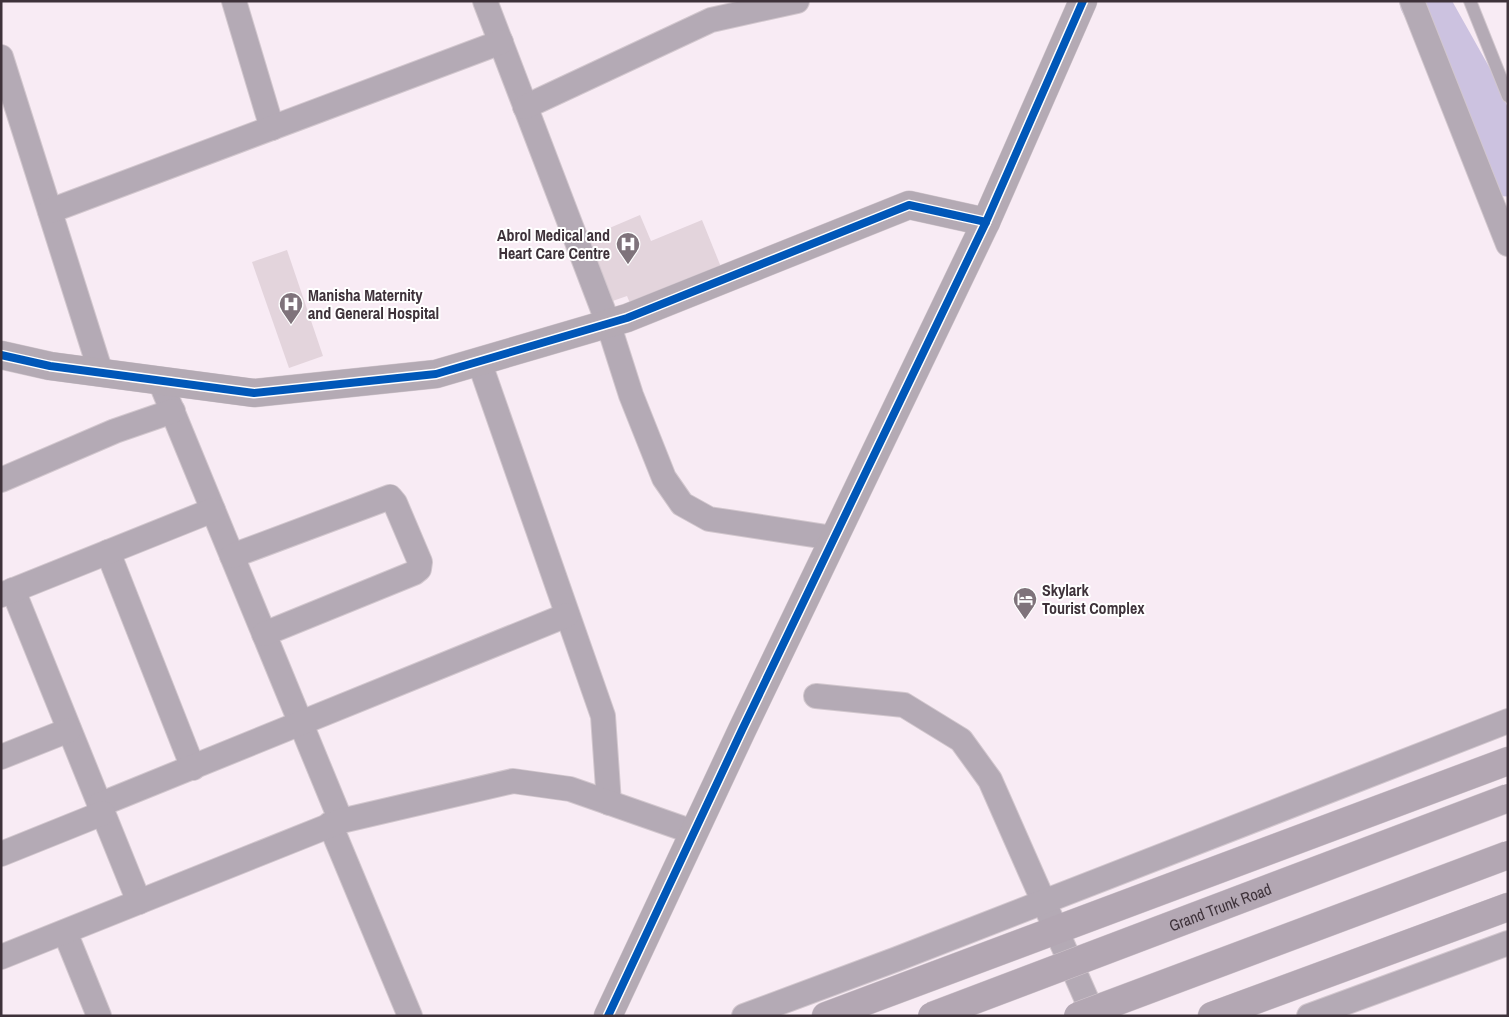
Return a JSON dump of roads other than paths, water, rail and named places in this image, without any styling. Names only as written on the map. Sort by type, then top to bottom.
[{"type":"highway","points":[[826,1016],[1508,761]]},
{"type":"highway","name":"Grand Trunk Road","points":[[932,1016],[1508,798]]},
{"type":"highway","points":[[1078,1016],[1508,855]]},
{"type":"highway","points":[[1212,1016],[1508,907]]},
{"type":"street","points":[[234,1],[272,128]]},
{"type":"street","points":[[485,1],[608,323],[631,395],[664,478],[682,504],[709,519],[833,538]]},
{"type":"street","points":[[525,107],[711,20],[797,1]]},
{"type":"street","points":[[608,1016],[693,832],[986,222],[1083,1]]},
{"type":"street","points":[[1412,1],[1508,244]]},
{"type":"street","points":[[50,211],[501,42]]},
{"type":"street","points":[[1,57],[101,373]]},
{"type":"street","points":[[2,355],[50,366],[254,393],[436,374],[627,318],[908,206],[986,222]]},
{"type":"street","points":[[478,361],[604,716],[609,803]]},
{"type":"street","points":[[160,381],[301,725],[335,823],[410,1016]]},
{"type":"street","points":[[1,480],[115,431],[172,411]]},
{"type":"street","points":[[232,556],[390,497],[395,502],[420,562],[419,569],[414,573],[264,634]]},
{"type":"street","points":[[139,902],[69,730],[7,593],[213,510]]},
{"type":"street","points":[[108,552],[192,768]]},
{"type":"street","points":[[1,854],[192,768],[567,615]]},
{"type":"street","points":[[816,696],[904,705],[961,740],[990,780],[1094,1016]]},
{"type":"street","points":[[744,1016],[1044,902],[1508,721]]},
{"type":"street","points":[[1,757],[69,730]]},
{"type":"street","points":[[1,957],[335,823],[513,780],[570,789],[693,832]]},
{"type":"street","points":[[64,932],[99,1016]]},
{"type":"street","points":[[1309,1016],[1508,943]]},
{"type":"lane","points":[[1470,1],[1508,96]]},
{"type":"waterway","points":[[1424,1],[1474,90],[1508,172]]},
{"type":"place","name":"Abrol Medical and Heart Care Centre","points":[[628,265]]},
{"type":"place","name":"Manisha Maternity and General Hospital","points":[[291,325]]},
{"type":"place","name":"Skylark Tourist Complex","points":[[1025,620]]}]
